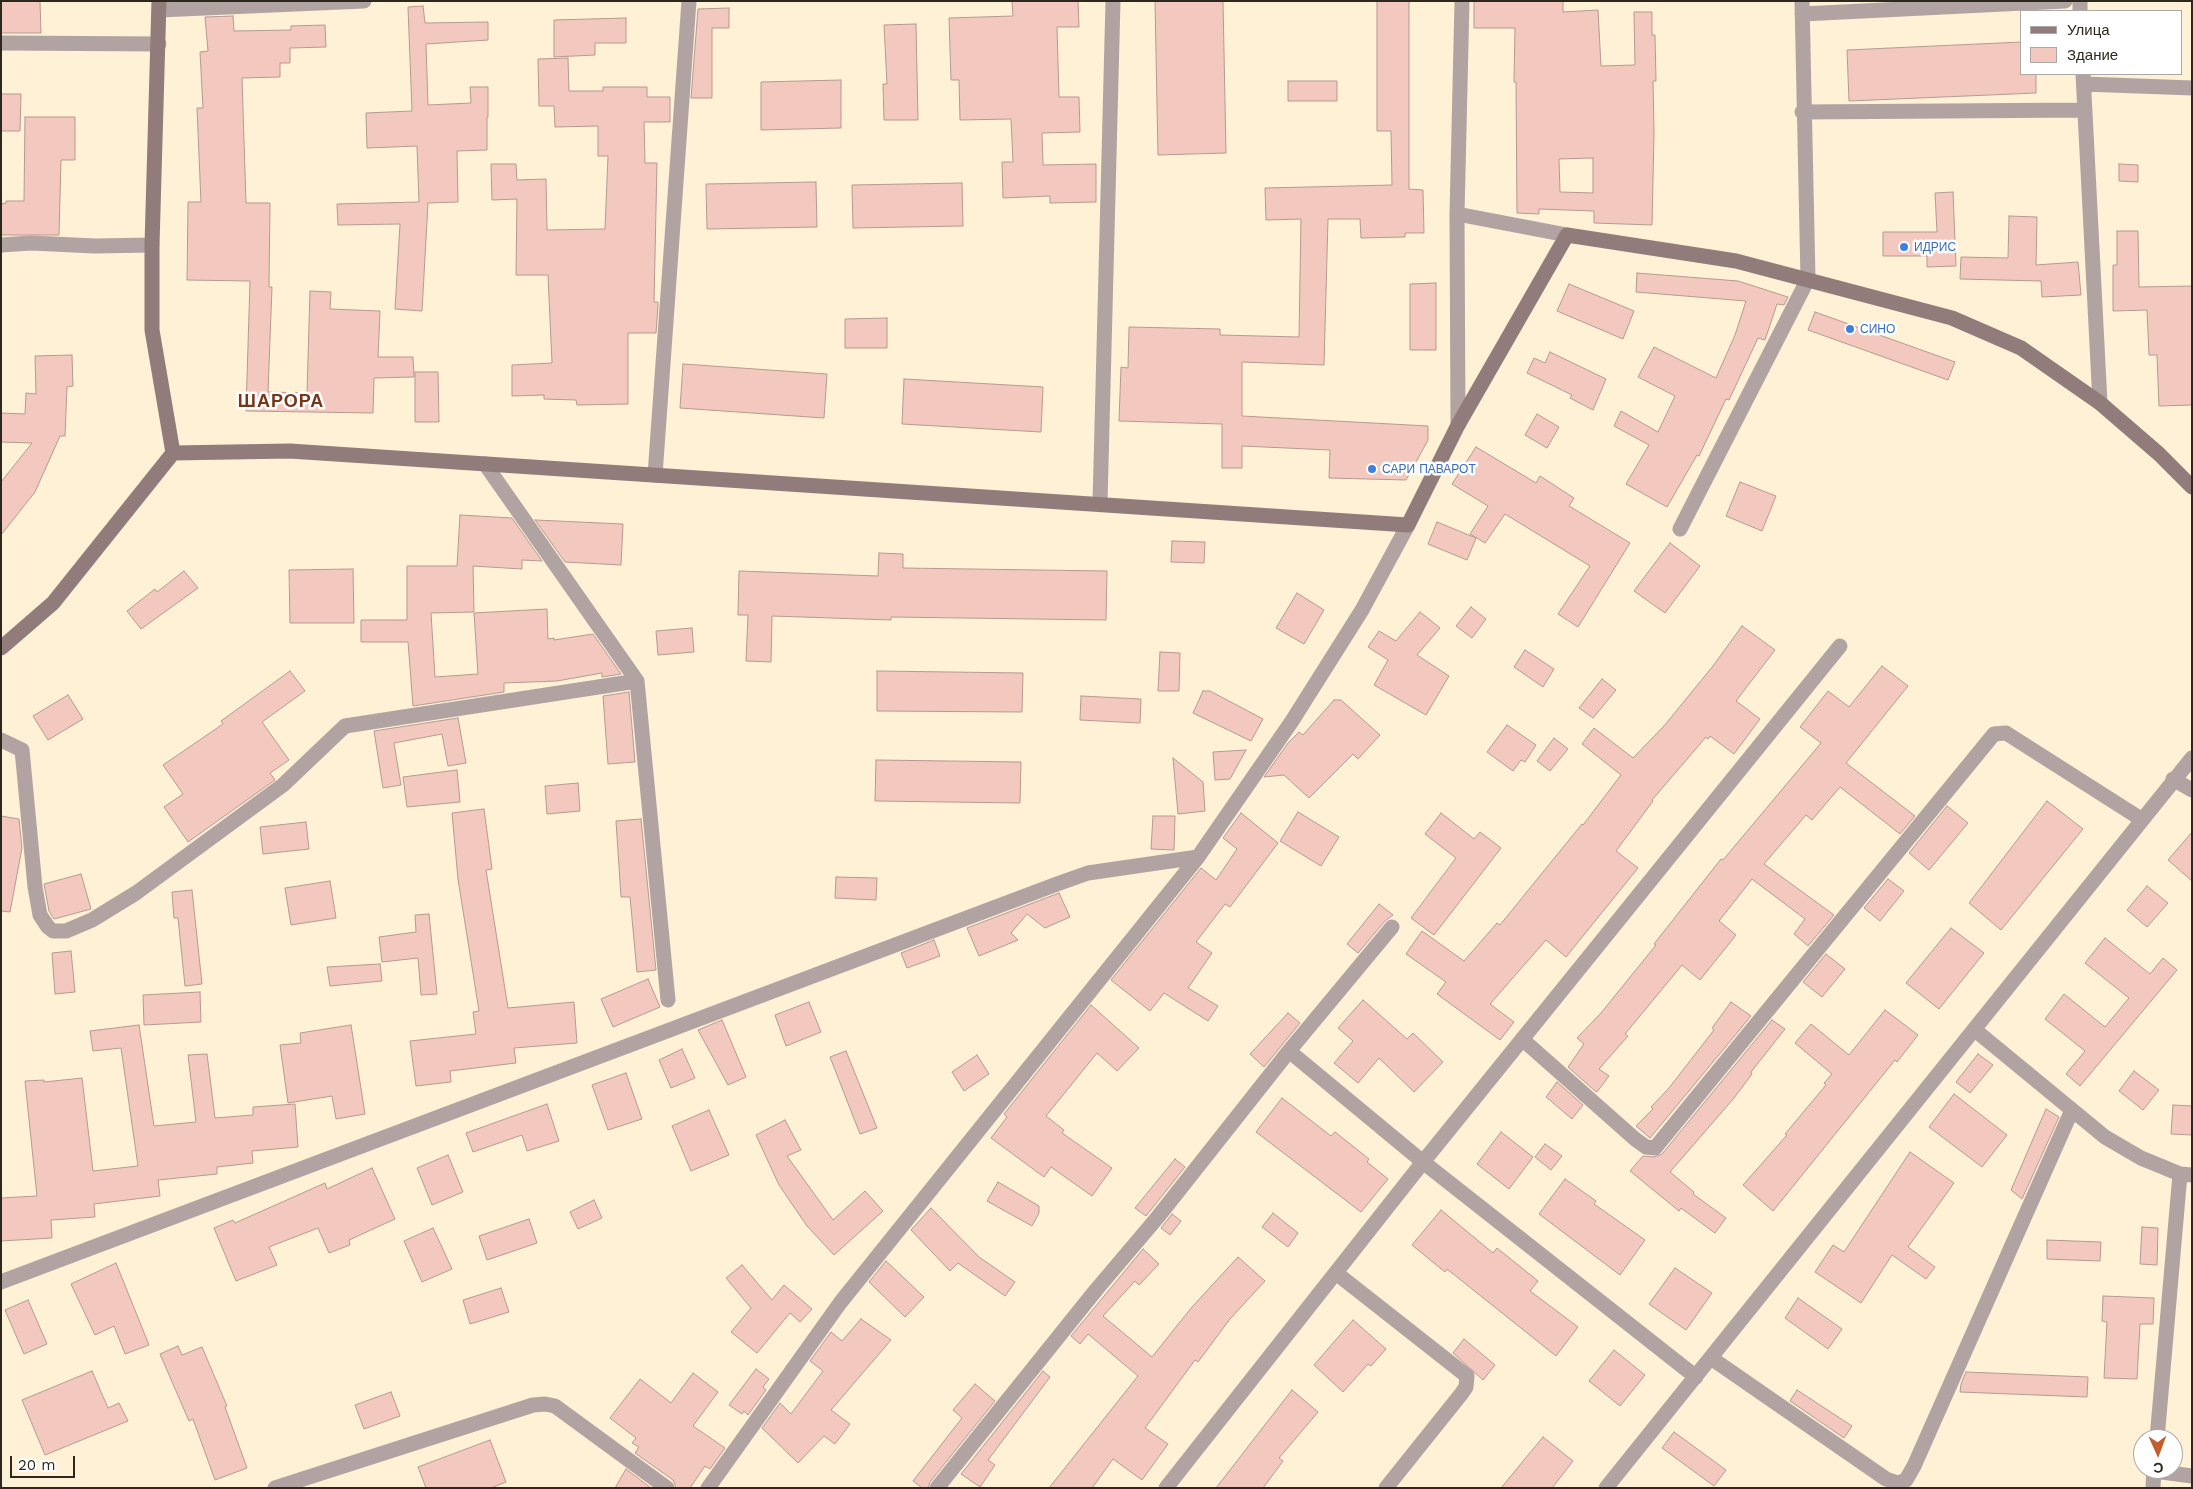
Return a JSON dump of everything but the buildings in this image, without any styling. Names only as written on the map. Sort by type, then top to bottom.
[{"type":"street","points":[[1,648],[53,603],[173,453],[152,330],[152,245],[159,5],[364,1]]},
{"type":"street","points":[[655,475],[689,1]]},
{"type":"street","points":[[1100,503],[1113,1]]},
{"type":"street","points":[[1458,425],[1457,214],[1462,1]]},
{"type":"street","points":[[1680,529],[1808,279],[1802,112],[1802,7],[2065,1]]},
{"type":"street","points":[[1,43],[159,44]]},
{"type":"street","points":[[2100,404],[2083,79],[2192,88]]},
{"type":"street","points":[[1802,112],[2085,110]]},
{"type":"street","points":[[1457,214],[1567,235],[1736,262],[1808,279],[1952,318],[2021,348],[2100,404],[2159,454],[2192,486]]},
{"type":"street","points":[[708,1488],[840,1303],[1198,857],[1322,674],[1362,610],[1408,525],[1458,425],[1567,235]]},
{"type":"street","points":[[1,245],[31,242],[95,246],[152,245]]},
{"type":"street","points":[[173,453],[290,451],[1100,503],[1408,525]]},
{"type":"street","points":[[485,464],[637,681],[668,1000]]},
{"type":"street","points":[[1166,1488],[1423,1162],[1840,646]]},
{"type":"street","points":[[1,740],[22,750],[35,887],[40,915],[53,931],[66,931],[92,920],[144,887],[283,785],[345,726],[637,681]]},
{"type":"street","points":[[1522,1039],[1635,1139],[1646,1147],[1655,1148],[1994,734],[2006,733],[2141,819]]},
{"type":"street","points":[[1606,1488],[2141,819],[2192,758]]},
{"type":"street","points":[[2174,779],[2192,790]]},
{"type":"street","points":[[1,1282],[1056,884],[1088,874],[1198,857]]},
{"type":"street","points":[[937,1488],[1157,1218],[1289,1050],[1392,927]]},
{"type":"street","points":[[1974,1030],[2105,1137],[2141,1158],[2186,1175],[2158,1429]]},
{"type":"street","points":[[1289,1050],[1423,1162],[1696,1377]]},
{"type":"street","points":[[1711,1358],[1886,1479],[1898,1483],[1906,1480],[1914,1466],[2072,1110]]},
{"type":"street","points":[[1336,1273],[1467,1376],[1466,1387],[1462,1393],[1386,1488]]},
{"type":"street","points":[[275,1488],[533,1405],[545,1404],[555,1406],[667,1488]]},
{"type":"place","name":"ИДРИС","points":[[1904,247]]},
{"type":"place","name":"СИНО","points":[[1850,329]]},
{"type":"place","name":"САРИ ПАВАРОТ","points":[[1372,469]]},
{"type":"district","name":"ШАРОРА","points":[[281,402]]}]
